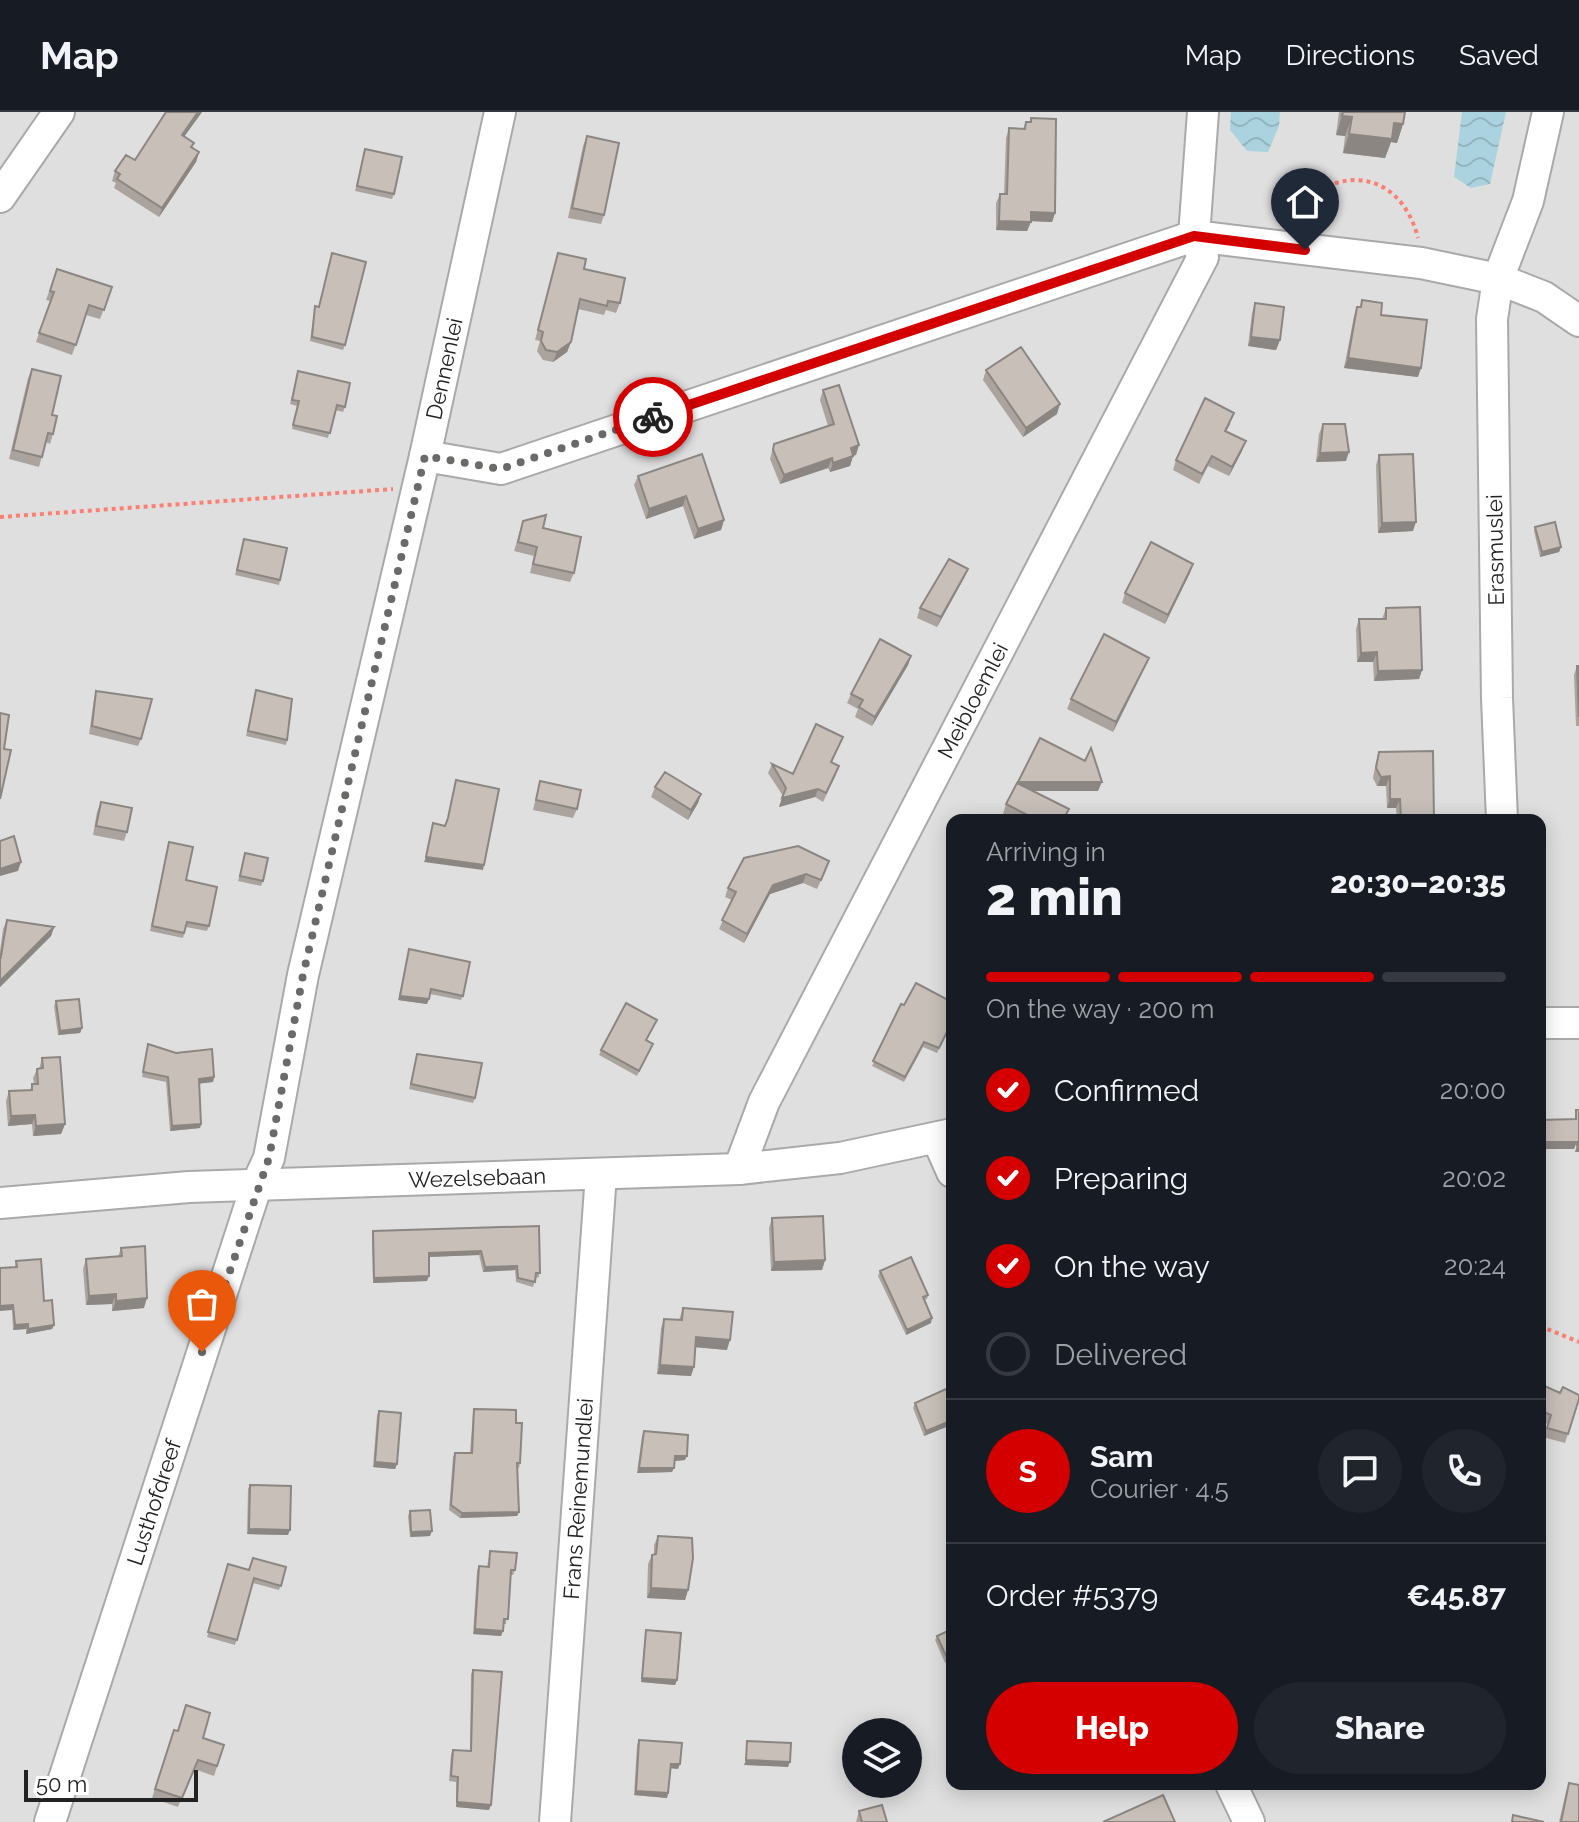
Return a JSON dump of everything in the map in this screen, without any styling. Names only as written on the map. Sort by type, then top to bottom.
[{"type":"street","points":[[0,197],[59,112]]},
{"type":"street","name":"Dennenlei","points":[[257,1184],[269,1158],[303,975],[425,456],[500,112]]},
{"type":"street","points":[[1194,236],[1203,112]]},
{"type":"street","name":"Erasmuslei","points":[[1502,814],[1497,698],[1493,350],[1498,279],[1528,201],[1548,112]]},
{"type":"street","points":[[425,456],[501,469],[1194,236],[1421,263],[1498,279],[1544,297],[1579,321]]},
{"type":"street","name":"Meibloemlei","points":[[739,1169],[764,1102],[1203,257],[1194,236]]},
{"type":"street","points":[[1546,1023],[1579,1023]]},
{"type":"street","name":"Wezelsebaan","points":[[0,1203],[257,1184],[739,1169],[840,1158],[944,1136]]},
{"type":"street","name":"Frans Reinemundlei","points":[[555,1822],[601,1174]]},
{"type":"street","name":"Lusthofdreef","points":[[50,1822],[257,1184]]},
{"type":"street","points":[[1234,1790],[1249,1822]]},
{"type":"path","points":[[1276,247],[1284,225],[1314,190],[1335,180],[1358,180],[1400,199],[1413,218],[1421,263]]},
{"type":"path","points":[[0,517],[416,488]]},
{"type":"path","points":[[1546,1328],[1579,1342]]},
{"type":"shaded area","points":[[0,112],[1579,112],[1579,1822],[0,1822]]},
{"type":"water","points":[[1231,112],[1280,112],[1279,126],[1268,152],[1247,151],[1230,130]]},
{"type":"water","points":[[1462,112],[1506,112],[1490,184],[1471,188],[1454,177]]},
{"type":"building","points":[[166,112],[198,112],[182,135],[194,143],[191,147],[199,152],[162,208],[117,179],[120,174],[115,171],[126,155],[135,160]]},
{"type":"building","points":[[1343,112],[1405,112],[1403,124],[1394,123],[1392,139],[1349,134],[1352,117],[1342,116]]},
{"type":"building","points":[[1031,118],[1056,119],[1055,213],[1031,212],[1031,222],[999,221],[1000,194],[1007,194],[1009,128],[1025,129],[1026,122],[1031,122]]},
{"type":"building","points":[[587,136],[619,143],[604,215],[572,208]]},
{"type":"building","points":[[365,149],[402,157],[394,194],[357,186]]},
{"type":"building","points":[[332,253],[366,262],[345,345],[312,337],[315,306],[319,307]]},
{"type":"building","points":[[558,253],[586,259],[584,269],[625,278],[620,303],[608,301],[607,306],[580,299],[571,342],[557,352],[546,350],[541,341],[543,332],[538,330]]},
{"type":"building","points":[[57,269],[112,287],[104,310],[89,305],[76,345],[39,333],[54,292],[50,291]]},
{"type":"building","points":[[1362,300],[1382,303],[1381,315],[1427,320],[1421,368],[1348,358],[1357,307],[1361,307]]},
{"type":"building","points":[[1255,303],[1284,307],[1280,340],[1251,337]]},
{"type":"building","points":[[1021,347],[1060,404],[1026,428],[986,370]]},
{"type":"building","points":[[32,369],[61,376],[52,415],[57,416],[53,434],[48,433],[42,457],[13,450]]},
{"type":"building","points":[[298,371],[350,383],[345,407],[337,405],[330,433],[293,425],[299,401],[292,400]]},
{"type":"building","points":[[839,385],[859,445],[851,448],[853,456],[833,463],[832,458],[784,475],[773,450],[774,444],[834,424],[823,390]]},
{"type":"building","points":[[1205,398],[1234,413],[1225,431],[1246,441],[1232,467],[1212,456],[1202,474],[1176,460]]},
{"type":"building","points":[[1323,424],[1345,424],[1349,452],[1320,453]]},
{"type":"building","points":[[702,454],[724,520],[698,529],[686,496],[649,509],[638,476]]},
{"type":"building","points":[[1413,454],[1416,522],[1382,523],[1379,455]]},
{"type":"building","points":[[546,515],[543,528],[581,537],[574,573],[533,564],[537,547],[518,542],[523,521]]},
{"type":"building","points":[[1555,522],[1561,547],[1542,552],[1535,527]]},
{"type":"building","points":[[244,539],[287,548],[280,580],[237,570]]},
{"type":"building","points":[[1151,542],[1193,564],[1168,615],[1125,593]]},
{"type":"building","points":[[949,559],[968,569],[941,617],[920,608]]},
{"type":"building","points":[[1420,607],[1422,670],[1378,671],[1377,652],[1361,653],[1359,619],[1386,619],[1386,608]]},
{"type":"building","points":[[1104,634],[1149,658],[1116,722],[1071,699]]},
{"type":"building","points":[[880,639],[911,656],[875,717],[859,707],[863,700],[851,694]]},
{"type":"building","points":[[1577,666],[1579,666],[1579,717]]},
{"type":"building","points":[[256,690],[292,699],[287,740],[248,731]]},
{"type":"building","points":[[96,691],[152,699],[141,739],[92,726]]},
{"type":"building","points":[[0,713],[9,715],[4,749],[11,750],[0,799]]},
{"type":"building","points":[[816,724],[843,737],[831,762],[839,766],[826,793],[818,789],[782,798],[786,788],[772,764],[793,774]]},
{"type":"building","points":[[1040,738],[1085,761],[1091,748],[1102,782],[1018,782]]},
{"type":"building","points":[[1433,751],[1434,814],[1401,814],[1400,799],[1390,799],[1390,776],[1381,777],[1376,768],[1379,752]]},
{"type":"building","points":[[665,772],[701,794],[691,810],[655,787]]},
{"type":"building","points":[[456,780],[499,789],[484,865],[426,857],[433,823],[445,826]]},
{"type":"building","points":[[540,781],[581,790],[577,809],[536,800]]},
{"type":"building","points":[[1017,783],[1069,809],[1066,814],[1025,814],[1006,804]]},
{"type":"building","points":[[101,802],[132,808],[127,832],[96,826]]},
{"type":"building","points":[[14,836],[21,862],[0,869],[0,841]]},
{"type":"building","points":[[169,842],[193,847],[186,880],[217,887],[209,926],[187,922],[184,933],[152,926]]},
{"type":"building","points":[[798,846],[829,861],[821,880],[806,874],[773,885],[747,934],[722,920],[736,892],[728,888],[744,858]]},
{"type":"building","points":[[245,853],[268,858],[263,881],[240,876]]},
{"type":"building","points":[[7,920],[54,927],[0,981],[0,954]]},
{"type":"building","points":[[409,949],[470,962],[463,996],[431,989],[429,999],[400,996]]},
{"type":"building","points":[[916,983],[946,999],[946,1034],[939,1048],[924,1042],[905,1077],[873,1061],[901,1004],[904,1005]]},
{"type":"building","points":[[79,999],[82,1028],[60,1031],[56,1001]]},
{"type":"building","points":[[626,1003],[657,1020],[646,1040],[653,1044],[639,1071],[601,1050]]},
{"type":"building","points":[[148,1044],[176,1053],[212,1049],[214,1077],[199,1079],[201,1124],[172,1126],[168,1077],[143,1072]]},
{"type":"building","points":[[417,1054],[482,1063],[475,1098],[411,1084]]},
{"type":"building","points":[[60,1057],[65,1124],[36,1126],[35,1115],[11,1116],[9,1091],[32,1090],[32,1084],[38,1084],[37,1069],[43,1068],[42,1058]]},
{"type":"building","points":[[1576,1110],[1579,1110],[1579,1145],[1577,1142],[1546,1142],[1546,1120],[1576,1119]]},
{"type":"building","points":[[823,1216],[825,1260],[774,1262],[772,1218]]},
{"type":"building","points":[[539,1226],[540,1273],[536,1273],[535,1282],[518,1278],[517,1266],[485,1267],[481,1251],[429,1253],[429,1276],[374,1278],[373,1231]]},
{"type":"building","points":[[145,1246],[147,1298],[116,1301],[116,1294],[89,1296],[86,1259],[122,1256],[121,1248]]},
{"type":"building","points":[[911,1257],[928,1295],[923,1297],[932,1318],[907,1330],[880,1271]]},
{"type":"building","points":[[41,1259],[44,1301],[52,1300],[54,1325],[28,1329],[28,1324],[15,1325],[13,1305],[0,1306],[0,1268],[17,1267],[16,1261]]},
{"type":"building","points":[[683,1308],[733,1312],[730,1340],[696,1337],[694,1367],[660,1365],[664,1319],[682,1320]]},
{"type":"building","points":[[1546,1387],[1560,1393],[1563,1387],[1579,1395],[1568,1434],[1547,1428],[1551,1415],[1546,1413]]},
{"type":"building","points":[[946,1389],[946,1423],[926,1431],[915,1403]]},
{"type":"building","points":[[474,1409],[516,1410],[516,1423],[522,1423],[520,1463],[517,1463],[519,1512],[462,1513],[451,1505],[455,1453],[472,1453]]},
{"type":"building","points":[[379,1411],[401,1413],[397,1464],[375,1462]]},
{"type":"building","points":[[644,1431],[688,1435],[687,1456],[675,1456],[674,1468],[639,1468]]},
{"type":"building","points":[[250,1485],[291,1486],[290,1530],[249,1529]]},
{"type":"building","points":[[430,1510],[432,1531],[411,1532],[410,1511]]},
{"type":"building","points":[[658,1536],[692,1538],[693,1558],[688,1590],[651,1588],[652,1555],[656,1554]]},
{"type":"building","points":[[490,1551],[517,1553],[515,1570],[511,1570],[508,1619],[504,1619],[503,1631],[475,1629],[479,1566],[489,1567]]},
{"type":"building","points":[[253,1558],[286,1567],[281,1586],[254,1578],[237,1640],[208,1632],[228,1564],[249,1570]]},
{"type":"building","points":[[646,1630],[681,1633],[677,1680],[642,1678]]},
{"type":"building","points":[[946,1632],[946,1656],[937,1636]]},
{"type":"building","points":[[473,1670],[502,1672],[491,1805],[457,1802],[458,1777],[451,1776],[453,1750],[471,1751]]},
{"type":"building","points":[[186,1705],[210,1713],[203,1738],[224,1745],[217,1766],[198,1760],[182,1798],[155,1789],[174,1730],[178,1731]]},
{"type":"building","points":[[639,1740],[682,1743],[680,1764],[671,1764],[668,1793],[636,1791]]},
{"type":"building","points":[[747,1741],[791,1743],[790,1762],[746,1760]]},
{"type":"building","points":[[1569,1783],[1579,1785],[1579,1822],[1561,1822]]},
{"type":"building","points":[[1163,1795],[1175,1822],[1103,1822]]},
{"type":"building","points":[[882,1805],[887,1822],[862,1822],[859,1811]]},
{"type":"building","points":[[1513,1815],[1544,1822],[1512,1822]]},
{"type":"way so far","points":[[202,1352],[257,1184],[269,1158],[303,975],[425,456],[501,469],[653,417]]},
{"type":"route","points":[[653,417],[1120,258],[1194,236],[1305,250]]}]
